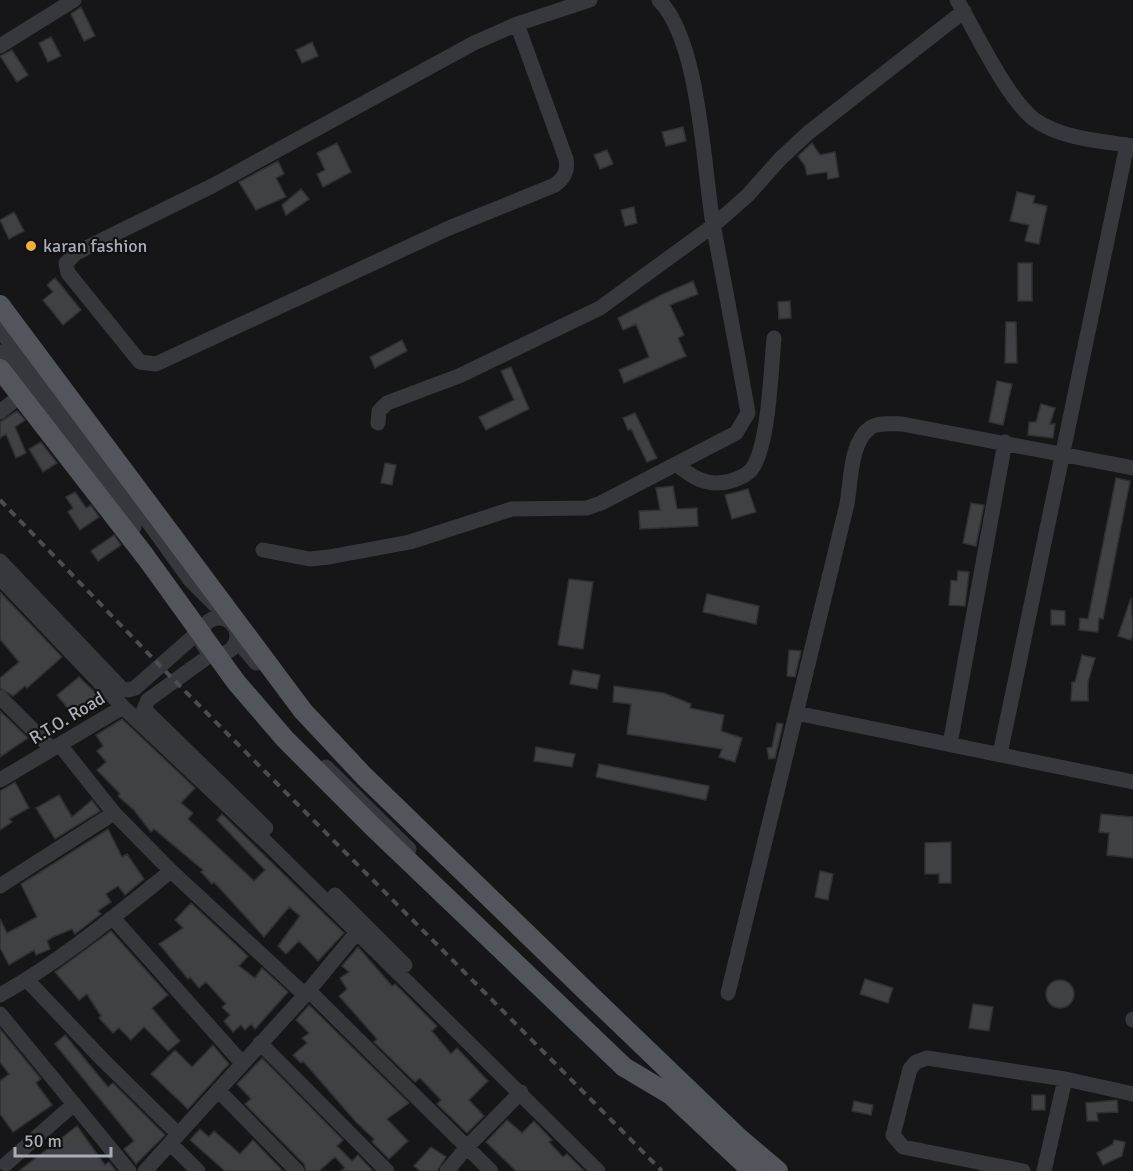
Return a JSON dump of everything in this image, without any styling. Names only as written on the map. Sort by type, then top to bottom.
[{"type":"main road","points":[[0,304],[303,711],[364,776],[656,1058],[778,1171]]},
{"type":"main road","points":[[0,369],[145,556],[236,682],[285,739],[520,969],[624,1067],[670,1095],[752,1171]]},
{"type":"street","points":[[0,46],[74,0]]},
{"type":"street","points":[[517,24],[566,159],[567,169],[563,178],[555,184],[439,232],[156,364],[140,362],[68,273],[66,263],[76,253],[212,186],[474,43],[517,24],[590,0]]},
{"type":"street","points":[[263,550],[310,559],[329,557],[410,542],[512,509],[587,508],[601,503],[736,433],[748,414],[714,225],[690,63],[674,21],[659,0]]},
{"type":"street","points":[[378,423],[379,411],[387,403],[459,376],[600,308],[714,225],[748,195],[780,159],[808,133],[960,6],[1016,100],[1035,120],[1066,134],[1130,146],[1000,754]]},
{"type":"street","points":[[0,330],[142,513],[191,581],[214,602],[235,627],[237,640],[288,703],[637,1048],[656,1058]]},
{"type":"street","points":[[676,464],[694,478],[706,482],[736,480],[750,471],[762,446],[774,338]]},
{"type":"street","points":[[0,352],[104,486],[203,627],[201,641],[219,653],[306,747],[499,938],[632,1061],[642,1078]]},
{"type":"street","points":[[0,412],[21,395]]},
{"type":"street","points":[[728,993],[847,504],[857,445],[869,428],[884,423],[902,424],[1133,468]]},
{"type":"street","points":[[950,744],[1005,442]]},
{"type":"street","points":[[0,561],[122,689],[135,688],[214,618],[226,619]]},
{"type":"street","points":[[0,578],[123,707],[526,1091]]},
{"type":"street","points":[[237,640],[148,700],[144,709],[526,1091],[541,1113],[598,1171]]},
{"type":"street","points":[[0,697],[56,747],[114,813],[171,871],[306,992],[491,1171]]},
{"type":"street","name":"R.T.O. Road","points":[[0,780],[123,707]]},
{"type":"street","points":[[796,712],[1133,782]]},
{"type":"street","points":[[0,886],[114,813]]},
{"type":"street","points":[[0,995],[27,980],[112,918],[171,871]]},
{"type":"street","points":[[112,918],[242,1063]]},
{"type":"street","points":[[145,1171],[357,932]]},
{"type":"street","points":[[27,980],[175,1139],[198,1171]]},
{"type":"street","points":[[0,1014],[129,1171]]},
{"type":"street","points":[[260,1043],[387,1171]]},
{"type":"street","points":[[1023,1171],[903,1147],[896,1142],[893,1135],[910,1070],[916,1062],[927,1058],[1065,1079],[1133,1094]]},
{"type":"street","points":[[1044,1171],[1065,1079]]},
{"type":"street","points":[[218,1090],[297,1171]]},
{"type":"street","points":[[447,1171],[467,1147],[526,1091]]},
{"type":"street","points":[[6,1164],[74,1104]]},
{"type":"building","points":[[81,7],[95,36],[84,41],[71,14]]},
{"type":"building","points":[[51,37],[61,56],[48,62],[39,43]]},
{"type":"building","points":[[312,42],[318,56],[302,63],[296,50]]},
{"type":"building","points":[[12,50],[28,75],[17,82],[0,56]]},
{"type":"building","points":[[683,127],[686,141],[666,146],[662,132]]},
{"type":"building","points":[[337,143],[351,172],[323,187],[317,174],[325,170],[317,153]]},
{"type":"building","points":[[812,143],[820,155],[835,152],[839,177],[828,179],[827,172],[807,175],[805,166],[798,156]]},
{"type":"building","points":[[607,150],[613,164],[600,169],[594,155]]},
{"type":"building","points":[[278,161],[284,174],[276,178],[286,197],[256,210],[239,182]]},
{"type":"building","points":[[301,189],[309,199],[286,215],[282,205]]},
{"type":"building","points":[[1017,192],[1035,196],[1033,203],[1047,206],[1039,244],[1025,241],[1029,225],[1010,221]]},
{"type":"building","points":[[634,207],[637,223],[625,226],[621,210]]},
{"type":"building","points":[[14,212],[24,231],[9,239],[0,220]]},
{"type":"building","points":[[1018,263],[1032,263],[1032,301],[1018,301]]},
{"type":"building","points":[[55,278],[81,310],[63,325],[43,300],[53,292],[47,285]]},
{"type":"building","points":[[693,281],[698,294],[670,305],[684,335],[678,338],[686,356],[624,383],[619,370],[649,357],[636,324],[623,330],[618,318]]},
{"type":"building","points":[[790,301],[791,318],[779,319],[778,302]]},
{"type":"building","points":[[1006,322],[1016,322],[1017,363],[1005,363]]},
{"type":"building","points":[[402,340],[407,351],[375,368],[370,357]]},
{"type":"building","points":[[511,367],[529,409],[486,430],[479,417],[514,400],[501,371]]},
{"type":"building","points":[[997,381],[1012,384],[1003,425],[989,422]]},
{"type":"building","points":[[1041,404],[1055,408],[1050,424],[1055,424],[1053,438],[1028,435],[1029,422],[1036,422]]},
{"type":"building","points":[[17,411],[25,420],[15,427],[26,453],[16,458],[6,434],[0,438],[0,422]]},
{"type":"building","points":[[635,413],[657,458],[647,462],[623,418]]},
{"type":"building","points":[[41,442],[57,463],[43,472],[29,449]]},
{"type":"building","points":[[385,463],[396,465],[392,485],[381,483]]},
{"type":"building","points":[[1116,478],[1130,481],[1103,619],[1099,618],[1098,632],[1079,630],[1080,618],[1088,619]]},
{"type":"building","points":[[673,486],[677,509],[697,508],[698,526],[640,529],[639,511],[660,510],[656,488]]},
{"type":"building","points":[[748,489],[756,512],[732,519],[725,495]]},
{"type":"building","points":[[75,492],[86,508],[91,505],[99,517],[80,530],[68,512],[73,508],[66,497]]},
{"type":"building","points":[[971,503],[984,505],[976,546],[963,543]]},
{"type":"building","points":[[114,535],[121,545],[98,561],[91,551]]},
{"type":"building","points":[[958,571],[969,572],[965,606],[949,605],[951,580],[957,581]]},
{"type":"building","points":[[569,579],[593,582],[583,649],[558,645]]},
{"type":"building","points":[[0,592],[62,657],[27,688],[25,686],[13,696],[0,688],[0,678],[19,662],[0,639]]},
{"type":"building","points":[[707,594],[759,606],[756,624],[703,612]]},
{"type":"building","points":[[1131,598],[1133,634],[1131,640],[1118,636]]},
{"type":"building","points":[[1051,610],[1065,611],[1065,625],[1051,625]]},
{"type":"building","points":[[789,650],[801,651],[795,677],[787,676]]},
{"type":"building","points":[[1082,655],[1095,658],[1088,682],[1088,701],[1071,701],[1072,682],[1075,682]]},
{"type":"building","points":[[573,670],[600,675],[597,689],[570,684]]},
{"type":"building","points":[[79,677],[98,695],[73,715],[57,695]]},
{"type":"building","points":[[614,686],[664,693],[691,704],[690,708],[724,715],[721,731],[742,738],[735,762],[719,757],[722,749],[627,734],[631,704],[613,702]]},
{"type":"building","points":[[0,711],[28,738],[0,757]]},
{"type":"building","points":[[122,719],[195,788],[181,803],[193,813],[188,819],[254,881],[265,870],[217,820],[222,814],[344,933],[318,961],[299,941],[286,954],[278,946],[300,916],[289,907],[264,937],[214,882],[212,884],[201,872],[203,870],[154,829],[151,832],[134,810],[118,796],[120,794],[97,770],[106,762],[97,751],[103,746],[96,735]]},
{"type":"building","points":[[777,723],[783,724],[775,758],[769,759],[767,748],[772,747]]},
{"type":"building","points":[[536,747],[575,754],[572,767],[534,761]]},
{"type":"building","points":[[599,764],[709,786],[706,800],[596,777]]},
{"type":"building","points":[[15,782],[29,808],[9,819],[12,822],[0,830],[0,791]]},
{"type":"building","points":[[59,795],[72,817],[92,800],[100,811],[55,839],[36,808]]},
{"type":"building","points":[[1101,814],[1133,817],[1133,858],[1107,855],[1109,833],[1099,832]]},
{"type":"building","points":[[108,829],[122,857],[127,854],[144,879],[125,895],[118,886],[106,894],[111,902],[98,911],[101,914],[75,934],[72,929],[53,937],[47,941],[50,949],[36,955],[34,950],[9,965],[0,948],[0,919],[7,933],[37,917],[21,884]]},
{"type":"building","points":[[951,842],[951,883],[939,883],[939,874],[925,874],[925,843]]},
{"type":"building","points":[[820,871],[833,874],[828,900],[815,897]]},
{"type":"building","points":[[191,903],[248,956],[239,966],[255,978],[262,968],[288,992],[255,1029],[251,1024],[245,1030],[241,1025],[233,1032],[224,1021],[230,1015],[222,1007],[226,1004],[206,982],[199,988],[190,977],[188,979],[159,944],[183,928],[175,920]]},
{"type":"building","points":[[111,931],[168,995],[152,1008],[180,1041],[168,1051],[144,1027],[131,1040],[119,1028],[113,1033],[99,1018],[101,1016],[87,994],[79,1000],[55,972]]},
{"type":"building","points":[[358,947],[392,986],[395,984],[437,1026],[432,1031],[451,1054],[457,1048],[488,1081],[469,1100],[484,1116],[467,1133],[437,1104],[441,1100],[420,1078],[415,1082],[374,1042],[377,1039],[339,996],[347,989],[340,978],[349,972],[342,966]]},
{"type":"building","points":[[865,979],[893,988],[888,1003],[860,994]]},
{"type":"building","points":[[1060,980],[1070,984],[1074,994],[1070,1004],[1060,1008],[1050,1004],[1046,994],[1050,984]]},
{"type":"building","points":[[973,1004],[993,1007],[989,1031],[969,1028]]},
{"type":"building","points":[[309,1005],[409,1103],[387,1119],[408,1141],[389,1159],[372,1142],[374,1139],[356,1122],[303,1061],[301,1063],[293,1055],[307,1043],[302,1038],[309,1033],[296,1020]]},
{"type":"building","points":[[0,1029],[41,1079],[36,1083],[52,1105],[13,1132],[0,1114],[0,1081],[9,1074],[0,1062]]},
{"type":"building","points":[[65,1035],[108,1087],[113,1083],[165,1135],[136,1164],[124,1149],[134,1141],[55,1044]]},
{"type":"building","points":[[213,1045],[229,1064],[188,1109],[151,1074],[175,1050],[192,1067]]},
{"type":"building","points":[[262,1058],[343,1140],[337,1146],[352,1161],[358,1155],[373,1171],[341,1171],[345,1168],[335,1157],[319,1171],[306,1171],[304,1164],[245,1104],[251,1099],[237,1084]]},
{"type":"building","points":[[1032,1095],[1045,1095],[1045,1110],[1032,1110]]},
{"type":"building","points":[[1117,1100],[1118,1112],[1097,1113],[1098,1121],[1087,1121],[1086,1103]]},
{"type":"building","points":[[854,1101],[873,1105],[871,1115],[852,1111]]},
{"type":"building","points":[[507,1120],[522,1133],[534,1121],[552,1140],[549,1142],[563,1157],[567,1154],[584,1171],[516,1171],[486,1142]]},
{"type":"building","points":[[77,1126],[105,1165],[109,1162],[116,1171],[19,1171]]},
{"type":"building","points":[[200,1129],[209,1137],[214,1131],[240,1154],[253,1140],[283,1171],[225,1171],[190,1140]]},
{"type":"building","points":[[1114,1140],[1125,1142],[1122,1156],[1103,1165],[1097,1153],[1113,1144]]},
{"type":"building","points":[[431,1147],[446,1157],[437,1171],[420,1171],[414,1166]]},
{"type":"railway","points":[[0,500],[170,676],[662,1171]]},
{"type":"place","name":"karan fashion","points":[[31,246]]}]
